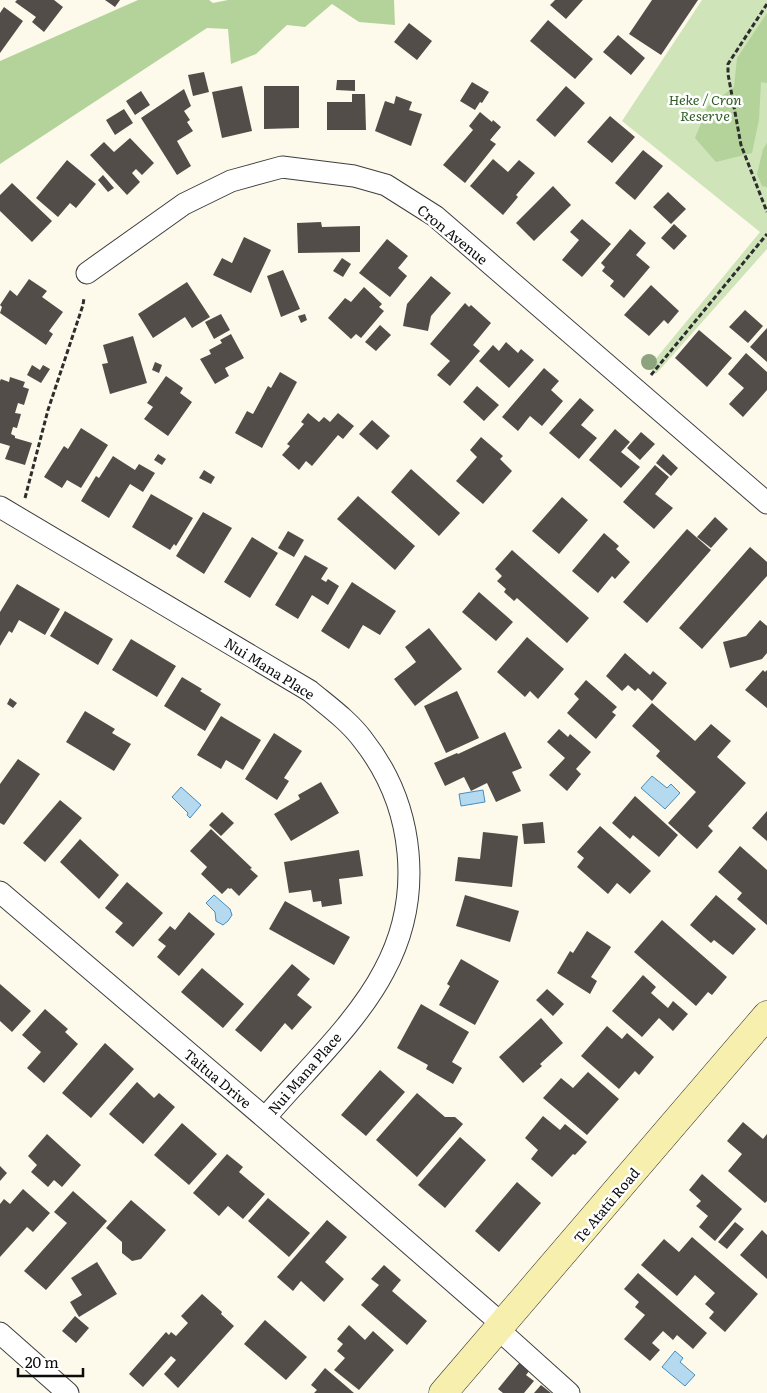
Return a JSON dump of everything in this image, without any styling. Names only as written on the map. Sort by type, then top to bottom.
[{"type":"main road","name":"Te Atatū Road","points":[[443,1393],[767,1015]]},
{"type":"street","name":"Cron Avenue","points":[[87,273],[184,204],[231,180],[282,168],[354,176],[386,186],[435,216],[767,502]]},
{"type":"street","name":"Nui Mana Place","points":[[0,507],[310,691],[363,739],[382,769],[398,800],[406,827],[410,883],[406,914],[388,963],[368,997],[345,1026],[265,1118]]},
{"type":"street","name":"Taitua Drive","points":[[0,892],[265,1118],[501,1327],[569,1393]]},
{"type":"street","points":[[0,1333],[68,1393]]},
{"type":"path","points":[[767,4],[728,64],[728,74],[741,145],[767,212]]},
{"type":"path","points":[[647,379],[767,234]]},
{"type":"path","points":[[24,504],[48,410],[84,298]]},
{"type":"green space","points":[[138,0],[209,0],[213,3],[228,0],[394,0],[395,25],[359,22],[332,4],[305,27],[287,25],[256,54],[231,64],[228,29],[207,28],[0,164],[0,61]]},
{"type":"green space","name":"Heke / Cron Reserve","points":[[702,0],[767,0],[767,249],[656,374],[649,367],[760,232],[622,121]]},
{"type":"green space","points":[[767,13],[767,83],[761,82],[759,120],[752,153],[716,162],[695,138],[708,106],[734,87],[737,58]]},
{"type":"green space","points":[[767,143],[767,187],[762,186],[757,174],[763,149]]},
{"type":"water","points":[[652,776],[667,788],[671,784],[680,793],[665,809],[641,788]]},
{"type":"water","points":[[181,787],[201,805],[190,818],[187,815],[188,813],[172,797]]},
{"type":"water","points":[[483,790],[485,802],[461,806],[459,794]]},
{"type":"water","points":[[214,895],[230,909],[232,915],[223,925],[216,921],[215,912],[206,903]]},
{"type":"water","points":[[675,1351],[683,1358],[680,1362],[695,1375],[685,1386],[662,1367]]},
{"type":"building","points":[[17,0],[54,0],[63,7],[44,32],[32,22],[36,17],[15,2]]},
{"type":"building","points":[[105,0],[120,0],[115,7]]},
{"type":"building","points":[[555,0],[583,0],[566,19],[550,5]]},
{"type":"building","points":[[652,0],[698,0],[661,55],[629,34]]},
{"type":"building","points":[[4,7],[23,21],[0,53],[0,13]]},
{"type":"building","points":[[548,20],[593,59],[575,79],[530,41]]},
{"type":"building","points":[[409,23],[432,41],[417,60],[394,42]]},
{"type":"building","points":[[618,35],[645,58],[631,75],[603,52]]},
{"type":"building","points":[[204,72],[209,92],[193,96],[188,75]]},
{"type":"building","points":[[337,80],[355,80],[355,91],[336,90]]},
{"type":"building","points":[[472,82],[489,92],[475,110],[460,101]]},
{"type":"building","points":[[242,86],[252,131],[222,138],[212,92]]},
{"type":"building","points":[[264,86],[299,86],[299,128],[264,129]]},
{"type":"building","points":[[566,86],[585,103],[555,137],[536,120]]},
{"type":"building","points":[[184,89],[191,106],[184,111],[190,120],[187,122],[193,131],[177,141],[191,166],[177,175],[141,118]]},
{"type":"building","points":[[141,91],[150,105],[135,115],[126,101]]},
{"type":"building","points":[[352,94],[365,94],[366,130],[327,130],[327,102],[352,102]]},
{"type":"building","points":[[396,96],[412,102],[409,110],[422,114],[411,146],[375,131],[385,101],[394,104]]},
{"type":"building","points":[[124,109],[133,123],[115,135],[106,120]]},
{"type":"building","points":[[480,112],[501,127],[490,140],[496,144],[465,183],[443,165],[473,130],[469,126]]},
{"type":"building","points":[[610,116],[635,137],[612,163],[587,142]]},
{"type":"building","points":[[130,138],[154,163],[142,175],[136,169],[132,173],[140,182],[127,195],[90,155],[104,142],[114,152]]},
{"type":"building","points":[[643,150],[663,166],[635,200],[615,183]]},
{"type":"building","points":[[493,159],[508,172],[519,160],[535,173],[516,195],[518,197],[503,215],[470,186]]},
{"type":"building","points":[[67,160],[96,184],[76,208],[70,203],[58,217],[36,198]]},
{"type":"building","points":[[103,175],[114,188],[108,192],[98,180]]},
{"type":"building","points":[[12,183],[52,221],[32,242],[0,211],[0,195]]},
{"type":"building","points":[[553,186],[571,205],[534,241],[516,223]]},
{"type":"building","points":[[668,192],[686,209],[671,224],[653,207]]},
{"type":"building","points":[[582,219],[611,244],[582,277],[562,260],[579,240],[570,232]]},
{"type":"building","points":[[321,222],[322,227],[360,226],[360,252],[298,253],[297,223]]},
{"type":"building","points":[[674,224],[687,236],[674,250],[661,238]]},
{"type":"building","points":[[630,229],[646,243],[636,255],[650,267],[624,298],[610,286],[614,281],[602,271],[605,267],[601,263]]},
{"type":"building","points":[[244,237],[271,250],[251,293],[213,275],[222,258],[232,263]]},
{"type":"building","points":[[387,239],[408,256],[398,268],[407,276],[390,297],[359,273]]},
{"type":"building","points":[[342,258],[351,264],[343,277],[333,271]]},
{"type":"building","points":[[283,270],[300,309],[281,317],[267,276]]},
{"type":"building","points":[[431,276],[451,293],[431,316],[428,331],[403,326],[407,304]]},
{"type":"building","points":[[29,279],[47,291],[42,297],[63,312],[49,331],[53,334],[46,345],[0,313],[2,307],[0,305],[10,290],[17,296]]},
{"type":"building","points":[[187,282],[210,317],[192,328],[185,317],[153,338],[138,314]]},
{"type":"building","points":[[651,285],[679,311],[668,324],[664,320],[649,336],[624,315]]},
{"type":"building","points":[[364,287],[382,304],[379,307],[384,311],[361,338],[356,334],[351,339],[328,318],[345,298],[351,302]]},
{"type":"building","points":[[465,303],[469,307],[471,305],[491,323],[473,345],[480,351],[450,386],[437,375],[450,361],[430,344]]},
{"type":"building","points":[[745,310],[763,326],[748,343],[729,327]]},
{"type":"building","points":[[221,314],[230,330],[214,339],[205,322]]},
{"type":"building","points":[[305,314],[307,320],[301,323],[298,316]]},
{"type":"building","points":[[380,325],[391,335],[376,351],[365,342]]},
{"type":"building","points":[[767,328],[767,362],[750,347]]},
{"type":"building","points":[[699,330],[732,358],[707,387],[675,358]]},
{"type":"building","points":[[231,334],[244,358],[225,368],[229,376],[215,384],[200,359],[211,354],[209,350],[222,343],[220,340]]},
{"type":"building","points":[[133,336],[147,383],[110,394],[102,364],[108,363],[103,345]]},
{"type":"building","points":[[506,342],[518,353],[521,349],[534,360],[509,388],[479,361],[493,345],[499,351]]},
{"type":"building","points":[[746,353],[767,372],[767,390],[743,417],[729,404],[744,388],[728,374]]},
{"type":"building","points":[[155,362],[162,365],[159,373],[152,370]]},
{"type":"building","points":[[32,365],[40,370],[43,365],[50,369],[41,383],[27,375]]},
{"type":"building","points":[[544,368],[559,381],[551,390],[563,401],[542,426],[530,416],[518,431],[502,417]]},
{"type":"building","points":[[280,372],[297,382],[262,448],[235,433],[247,411],[253,414],[268,386],[271,388]]},
{"type":"building","points":[[166,376],[183,388],[180,393],[192,402],[168,436],[144,419],[153,407],[147,403]]},
{"type":"building","points":[[10,377],[25,382],[23,387],[29,389],[24,405],[18,403],[15,413],[21,414],[17,428],[13,427],[11,434],[15,438],[32,443],[25,465],[5,459],[10,446],[0,443],[0,381],[1,379],[9,382]]},
{"type":"building","points":[[477,386],[499,405],[484,421],[463,402]]},
{"type":"building","points":[[580,398],[594,410],[581,425],[597,438],[579,459],[549,433]]},
{"type":"building","points":[[308,413],[319,422],[324,417],[330,422],[338,413],[354,426],[343,439],[338,435],[312,466],[306,461],[299,470],[282,455],[290,446],[287,444],[304,424],[301,422]]},
{"type":"building","points":[[372,420],[390,436],[377,450],[359,434]]},
{"type":"building","points":[[81,428],[108,445],[81,488],[67,480],[62,488],[44,477],[64,446],[68,449]]},
{"type":"building","points":[[615,429],[630,442],[621,452],[640,467],[621,488],[589,460]]},
{"type":"building","points":[[641,432],[655,444],[640,460],[627,448]]},
{"type":"building","points":[[481,437],[503,456],[500,459],[512,471],[483,504],[456,481],[477,457],[470,450]]},
{"type":"building","points":[[158,454],[166,459],[162,465],[154,460]]},
{"type":"building","points":[[663,454],[678,468],[671,476],[656,463]]},
{"type":"building","points":[[113,456],[135,470],[139,464],[155,473],[143,492],[130,484],[109,518],[81,501],[96,476],[99,478]]},
{"type":"building","points":[[655,465],[669,477],[655,494],[673,508],[654,529],[623,502]]},
{"type":"building","points":[[411,469],[460,513],[439,536],[391,492]]},
{"type":"building","points":[[204,470],[215,477],[211,484],[199,478]]},
{"type":"building","points":[[151,494],[193,518],[176,546],[174,544],[170,550],[132,527]]},
{"type":"building","points":[[358,496],[415,546],[395,570],[337,519]]},
{"type":"building","points":[[562,497],[588,520],[559,554],[532,531]]},
{"type":"building","points":[[203,512],[232,528],[204,574],[176,556]]},
{"type":"building","points":[[715,517],[728,529],[711,548],[697,537]]},
{"type":"building","points":[[687,529],[711,550],[647,623],[623,602]]},
{"type":"building","points":[[288,531],[304,540],[294,557],[278,548]]},
{"type":"building","points":[[604,533],[619,546],[616,549],[630,562],[615,579],[612,576],[598,593],[572,571]]},
{"type":"building","points":[[252,537],[278,553],[250,598],[224,582]]},
{"type":"building","points":[[750,547],[767,562],[767,576],[702,649],[679,628]]},
{"type":"building","points":[[512,550],[589,618],[567,643],[517,598],[514,601],[504,592],[506,589],[497,581],[502,576],[495,569]]},
{"type":"building","points":[[305,555],[328,568],[321,579],[326,582],[328,579],[339,586],[328,605],[312,595],[298,619],[275,605]]},
{"type":"building","points":[[352,582],[396,611],[380,635],[363,625],[349,649],[321,631]]},
{"type":"building","points":[[17,584],[60,609],[45,635],[19,620],[12,633],[9,631],[0,646],[0,612]]},
{"type":"building","points":[[479,592],[513,622],[496,641],[462,612]]},
{"type":"building","points":[[65,611],[113,639],[98,665],[50,636]]},
{"type":"building","points":[[760,620],[767,626],[767,653],[762,659],[730,668],[723,642],[746,636]]},
{"type":"building","points":[[429,628],[462,669],[415,706],[394,679],[416,662],[405,647]]},
{"type":"building","points":[[527,637],[564,669],[538,699],[530,691],[525,697],[497,672]]},
{"type":"building","points":[[131,639],[176,666],[157,697],[112,670]]},
{"type":"building","points":[[625,653],[650,675],[653,671],[667,683],[652,701],[638,688],[635,691],[628,685],[622,691],[606,676]]},
{"type":"building","points":[[763,670],[765,672],[767,670],[767,708],[745,690]]},
{"type":"building","points":[[182,677],[202,689],[200,691],[221,704],[205,731],[164,706]]},
{"type":"building","points":[[586,680],[617,707],[612,712],[616,715],[596,739],[567,713],[579,699],[574,694]]},
{"type":"building","points":[[457,691],[479,738],[446,753],[424,706]]},
{"type":"building","points":[[10,698],[17,703],[13,708],[7,704]]},
{"type":"building","points":[[652,703],[695,741],[711,724],[731,741],[717,757],[746,783],[708,826],[713,831],[697,849],[668,823],[696,792],[656,756],[660,751],[632,726]]},
{"type":"building","points":[[85,711],[115,729],[112,733],[131,744],[114,771],[66,742]]},
{"type":"building","points":[[221,716],[261,740],[243,770],[226,760],[221,769],[197,755]]},
{"type":"building","points":[[559,729],[568,737],[570,734],[591,752],[576,769],[581,774],[567,791],[549,775],[565,758],[547,742]]},
{"type":"building","points":[[505,732],[522,768],[512,772],[521,791],[496,802],[487,783],[471,791],[464,777],[445,786],[434,763]]},
{"type":"building","points":[[274,733],[302,751],[284,778],[289,781],[277,800],[245,779]]},
{"type":"building","points":[[18,759],[40,774],[4,825],[0,823],[0,784]]},
{"type":"building","points":[[321,782],[339,813],[291,841],[274,814],[300,799],[298,795]]},
{"type":"building","points":[[635,796],[678,835],[659,857],[633,835],[630,839],[612,823]]},
{"type":"building","points":[[60,800],[82,818],[45,862],[23,843]]},
{"type":"building","points":[[767,811],[767,841],[752,828]]},
{"type":"building","points":[[222,812],[234,823],[221,836],[209,825]]},
{"type":"building","points":[[543,822],[545,843],[524,844],[522,824]]},
{"type":"building","points":[[600,826],[651,871],[630,894],[617,883],[608,894],[577,867],[584,858],[577,852]]},
{"type":"building","points":[[211,829],[258,876],[239,896],[231,888],[228,888],[222,894],[201,874],[207,867],[190,851]]},
{"type":"building","points":[[483,832],[518,836],[512,887],[455,881],[458,857],[480,859]]},
{"type":"building","points":[[80,839],[119,875],[99,899],[60,862]]},
{"type":"building","points":[[740,846],[767,870],[767,925],[737,899],[742,893],[718,872]]},
{"type":"building","points":[[359,850],[363,876],[339,879],[342,904],[322,907],[321,901],[313,902],[311,890],[289,893],[284,862]]},
{"type":"building","points":[[127,882],[163,913],[133,947],[115,932],[123,923],[105,908]]},
{"type":"building","points":[[465,895],[519,911],[510,942],[456,926]]},
{"type":"building","points":[[716,895],[756,929],[733,955],[714,940],[711,943],[690,925]]},
{"type":"building","points":[[285,901],[350,937],[334,965],[269,929]]},
{"type":"building","points":[[189,912],[215,934],[179,976],[157,957],[166,946],[158,940],[170,926],[175,930]]},
{"type":"building","points":[[662,920],[727,977],[712,995],[708,992],[696,1006],[634,952]]},
{"type":"building","points":[[587,931],[611,947],[591,977],[597,981],[590,994],[557,973],[570,951],[573,953]]},
{"type":"building","points":[[461,959],[499,981],[475,1025],[439,1005],[450,986],[447,984]]},
{"type":"building","points":[[292,964],[310,979],[297,995],[312,1007],[292,1030],[285,1023],[261,1052],[235,1030]]},
{"type":"building","points":[[202,968],[244,1004],[223,1028],[181,992]]},
{"type":"building","points":[[643,975],[656,987],[651,993],[668,1008],[673,1001],[688,1014],[673,1031],[659,1018],[642,1037],[612,1011]]},
{"type":"building","points":[[0,984],[31,1011],[12,1032],[0,1021]]},
{"type":"building","points":[[547,989],[564,1004],[553,1016],[536,1000]]},
{"type":"building","points":[[421,1004],[469,1032],[452,1062],[462,1068],[453,1084],[426,1069],[428,1065],[397,1048]]},
{"type":"building","points":[[45,1009],[68,1029],[65,1032],[78,1044],[44,1083],[27,1068],[41,1052],[22,1035]]},
{"type":"building","points":[[541,1018],[563,1043],[523,1083],[499,1057]]},
{"type":"building","points":[[607,1026],[622,1039],[627,1033],[654,1057],[639,1075],[635,1071],[619,1089],[581,1056]]},
{"type":"building","points":[[105,1043],[134,1069],[91,1118],[62,1093]]},
{"type":"building","points":[[380,1070],[405,1092],[366,1136],[341,1115]]},
{"type":"building","points":[[588,1072],[619,1099],[587,1135],[543,1098],[561,1078],[573,1088]]},
{"type":"building","points":[[137,1082],[154,1098],[159,1093],[175,1107],[143,1144],[109,1114]]},
{"type":"building","points":[[417,1093],[445,1117],[455,1117],[463,1124],[417,1177],[376,1140]]},
{"type":"building","points":[[543,1116],[560,1130],[565,1124],[587,1142],[552,1177],[531,1159],[538,1150],[525,1138]]},
{"type":"building","points":[[743,1122],[763,1139],[767,1134],[767,1201],[765,1203],[728,1171],[742,1154],[727,1141]]},
{"type":"building","points":[[182,1123],[217,1154],[189,1185],[154,1155]]},
{"type":"building","points":[[47,1134],[81,1165],[62,1187],[54,1180],[48,1187],[31,1172],[37,1165],[28,1156]]},
{"type":"building","points":[[460,1137],[486,1160],[445,1208],[418,1185]]},
{"type":"building","points":[[227,1154],[243,1167],[239,1172],[265,1194],[243,1219],[228,1206],[219,1216],[193,1193]]},
{"type":"building","points":[[0,1166],[7,1173],[0,1181]]},
{"type":"building","points":[[702,1174],[742,1209],[715,1241],[699,1227],[708,1216],[696,1206],[701,1201],[689,1190]]},
{"type":"building","points":[[517,1182],[541,1203],[499,1252],[475,1231]]},
{"type":"building","points":[[23,1189],[50,1213],[33,1232],[27,1227],[0,1257],[0,1204],[4,1199],[10,1204]]},
{"type":"building","points":[[73,1191],[107,1221],[46,1290],[24,1271],[67,1223],[54,1212]]},
{"type":"building","points":[[268,1198],[310,1233],[289,1257],[248,1221]]},
{"type":"building","points":[[131,1200],[166,1230],[141,1259],[132,1261],[122,1253],[122,1242],[106,1228]]},
{"type":"building","points":[[327,1220],[347,1237],[325,1262],[344,1279],[324,1302],[301,1281],[293,1291],[277,1277]]},
{"type":"building","points":[[735,1222],[744,1229],[727,1249],[718,1242]]},
{"type":"building","points":[[762,1230],[767,1235],[767,1279],[740,1255]]},
{"type":"building","points":[[692,1237],[758,1294],[725,1332],[709,1318],[714,1312],[705,1304],[715,1293],[695,1275],[677,1296],[641,1265],[664,1239],[679,1252]]},
{"type":"building","points":[[97,1262],[117,1294],[79,1317],[70,1302],[82,1295],[71,1278]]},
{"type":"building","points":[[384,1265],[401,1280],[392,1291],[427,1321],[407,1345],[361,1305],[379,1285],[371,1279]]},
{"type":"building","points":[[638,1273],[707,1333],[693,1349],[677,1335],[673,1340],[663,1331],[652,1343],[660,1350],[650,1361],[624,1339],[645,1315],[635,1307],[639,1302],[624,1289]]},
{"type":"building","points":[[202,1294],[234,1326],[178,1388],[164,1374],[176,1360],[171,1356],[143,1387],[129,1374],[166,1332],[169,1335],[171,1332],[176,1336],[188,1323],[181,1316]]},
{"type":"building","points":[[75,1316],[89,1328],[76,1343],[62,1331]]},
{"type":"building","points":[[265,1320],[307,1357],[286,1380],[244,1344]]},
{"type":"building","points":[[349,1325],[365,1340],[373,1331],[394,1350],[359,1390],[334,1370],[345,1358],[337,1351],[343,1344],[337,1339]]},
{"type":"building","points":[[520,1362],[530,1370],[526,1375],[534,1381],[524,1393],[503,1393],[498,1389]]},
{"type":"building","points":[[325,1368],[354,1393],[314,1393],[317,1390],[311,1385]]},
{"type":"building","points":[[541,1385],[551,1393],[534,1393]]}]
